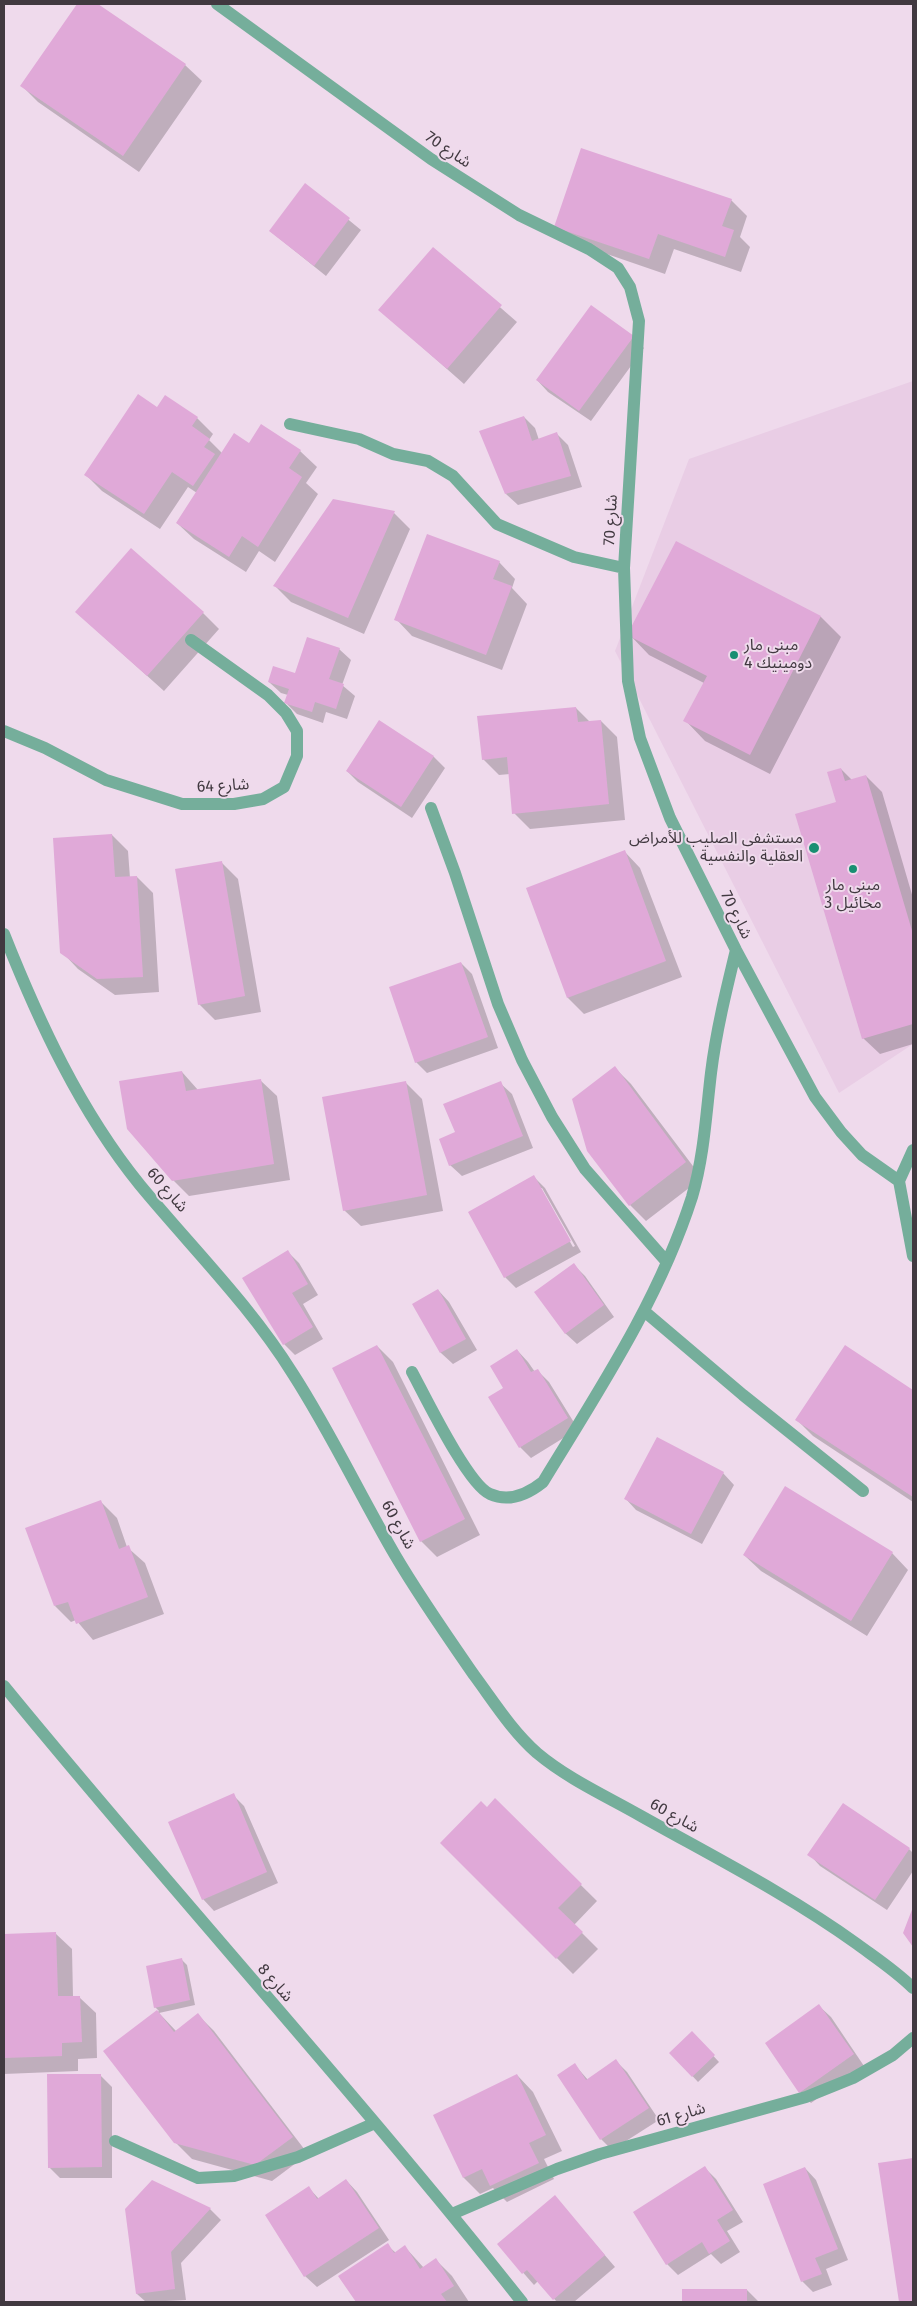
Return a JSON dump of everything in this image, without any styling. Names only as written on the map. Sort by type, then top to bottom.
[{"type":"street","name":"شارع 70","points":[[217,4],[431,159],[519,215],[589,249],[618,268],[630,287],[638,321],[624,568],[628,681],[640,738],[670,818],[736,950],[815,1097],[841,1132],[862,1155],[899,1181]]},
{"type":"street","points":[[290,424],[360,439],[393,454],[428,461],[452,476],[497,524],[574,557],[624,568]]},
{"type":"street","name":"شارع 64","points":[[4,731],[45,748],[106,780],[182,804],[234,804],[263,799],[284,787],[297,756],[297,731],[286,713],[268,695],[191,640]]},
{"type":"street","points":[[431,808],[455,872],[498,1004],[522,1060],[552,1117],[585,1169],[666,1261]]},
{"type":"street","name":"شارع 60","points":[[4,934],[21,977],[67,1073],[96,1124],[139,1184],[228,1284],[262,1328],[293,1374],[330,1436],[396,1557],[457,1651],[515,1732],[537,1752],[584,1785],[810,1911],[876,1958],[913,1988]]},
{"type":"street","points":[[412,1372],[466,1469],[489,1494],[511,1498],[528,1494],[543,1482],[606,1380],[657,1288],[692,1196],[706,1129],[711,1072],[723,1004],[736,950]]},
{"type":"street","points":[[913,1150],[899,1181],[913,1256]]},
{"type":"street","points":[[644,1311],[758,1407],[863,1491]]},
{"type":"street","name":"شارع 8","points":[[4,1686],[245,1973],[452,2214],[522,2302]]},
{"type":"street","name":"شارع 61","points":[[452,2214],[557,2169],[600,2154],[806,2097],[853,2078],[892,2055],[913,2038]]},
{"type":"street","points":[[115,2141],[198,2178],[234,2176],[298,2156],[375,2123]]},
{"type":"shaded area","name":"مستشفى الصليب للأمراض العقلية والنفسية","points":[[913,381],[913,1044],[839,1093],[615,651],[689,459]]},
{"type":"building","points":[[77,4],[98,4],[186,64],[123,156],[20,86]]},
{"type":"building","points":[[581,148],[732,199],[722,226],[734,230],[725,257],[658,234],[649,259],[554,227]]},
{"type":"building","points":[[305,183],[350,218],[314,266],[269,231]]},
{"type":"building","points":[[433,247],[502,305],[447,369],[378,310]]},
{"type":"building","points":[[591,305],[634,336],[579,411],[536,380]]},
{"type":"building","points":[[138,394],[157,407],[165,395],[198,417],[192,426],[210,439],[204,447],[215,454],[193,486],[172,472],[144,514],[84,475]]},
{"type":"building","points":[[524,416],[532,441],[557,432],[571,476],[505,494],[479,431]]},
{"type":"building","points":[[261,424],[301,450],[289,468],[302,477],[258,547],[242,536],[229,557],[176,523],[234,433],[249,443]]},
{"type":"building","points":[[333,499],[395,511],[348,618],[273,586]]},
{"type":"building","points":[[427,534],[500,561],[493,579],[512,586],[486,655],[394,620]]},
{"type":"building","name":"مبنى مار دومينيك 4","points":[[676,541],[821,616],[750,755],[683,721],[707,676],[627,635]]},
{"type":"building","points":[[131,548],[204,612],[147,676],[75,612]]},
{"type":"building","points":[[307,637],[340,648],[329,679],[344,684],[336,709],[315,702],[312,712],[284,703],[289,689],[268,682],[273,666],[295,673]]},
{"type":"building","points":[[576,707],[578,722],[601,720],[609,804],[512,814],[507,757],[482,760],[477,716]]},
{"type":"building","points":[[379,720],[434,756],[401,807],[346,771]]},
{"type":"building","name":"مبنى مار مخائيل 3","points":[[841,768],[845,781],[866,775],[913,934],[913,1024],[862,1039],[795,814],[836,802],[827,772]]},
{"type":"building","points":[[112,834],[115,877],[137,876],[143,977],[97,979],[60,953],[53,838]]},
{"type":"building","points":[[625,850],[666,961],[567,998],[526,888]]},
{"type":"building","points":[[222,861],[245,996],[198,1005],[175,869]]},
{"type":"building","points":[[461,962],[488,1037],[415,1063],[389,987]]},
{"type":"building","points":[[615,1066],[686,1162],[629,1206],[587,1151],[572,1099]]},
{"type":"building","points":[[182,1071],[186,1091],[261,1079],[274,1164],[172,1181],[127,1129],[119,1081]]},
{"type":"building","points":[[406,1081],[427,1195],[343,1211],[322,1097]]},
{"type":"building","points":[[501,1081],[523,1136],[449,1166],[439,1139],[455,1132],[443,1104]]},
{"type":"building","points":[[534,1175],[571,1241],[504,1278],[468,1212]]},
{"type":"building","points":[[288,1250],[308,1284],[292,1293],[313,1327],[283,1345],[242,1278]]},
{"type":"building","points":[[574,1263],[604,1305],[565,1334],[534,1292]]},
{"type":"building","points":[[438,1289],[466,1339],[440,1353],[412,1304]]},
{"type":"building","points":[[377,1345],[465,1519],[420,1542],[332,1368]]},
{"type":"building","points":[[845,1345],[913,1390],[913,1497],[795,1420]]},
{"type":"building","points":[[517,1349],[531,1372],[538,1369],[568,1418],[519,1448],[488,1397],[503,1388],[490,1366]]},
{"type":"building","points":[[657,1437],[724,1472],[691,1534],[624,1499]]},
{"type":"building","points":[[785,1486],[893,1552],[851,1621],[743,1555]]},
{"type":"building","points":[[101,1500],[119,1549],[129,1545],[148,1597],[76,1624],[68,1602],[54,1606],[25,1528]]},
{"type":"building","points":[[234,1793],[267,1872],[202,1900],[168,1822]]},
{"type":"building","points":[[495,1798],[582,1884],[558,1908],[583,1932],[556,1959],[440,1843],[481,1801],[487,1807]]},
{"type":"building","points":[[843,1803],[910,1848],[875,1900],[807,1855]]},
{"type":"building","points":[[913,1907],[913,1947],[903,1933]]},
{"type":"building","points":[[56,1932],[58,1996],[80,1996],[82,2042],[62,2043],[62,2056],[4,2058],[4,1934]]},
{"type":"building","points":[[182,1958],[190,2000],[154,2008],[146,1966]]},
{"type":"building","points":[[819,2004],[854,2054],[799,2093],[765,2043]]},
{"type":"building","points":[[157,2010],[174,2032],[198,2013],[293,2137],[255,2165],[174,2143],[103,2051]]},
{"type":"building","points":[[692,2031],[715,2055],[692,2077],[669,2053]]},
{"type":"building","points":[[616,2059],[649,2108],[600,2140],[557,2075],[575,2063],[586,2080]]},
{"type":"building","points":[[47,2074],[101,2074],[102,2167],[48,2168]]},
{"type":"building","points":[[517,2074],[546,2135],[529,2143],[539,2163],[490,2186],[482,2169],[463,2178],[433,2115]]},
{"type":"building","points":[[913,2158],[913,2302],[899,2302],[878,2163]]},
{"type":"building","points":[[705,2166],[733,2210],[717,2220],[730,2241],[709,2254],[702,2242],[666,2265],[633,2212]]},
{"type":"building","points":[[805,2167],[838,2249],[815,2258],[822,2274],[801,2282],[763,2184]]},
{"type":"building","points":[[346,2179],[379,2228],[304,2277],[265,2215],[309,2186],[317,2199]]},
{"type":"building","points":[[152,2180],[211,2208],[171,2252],[175,2289],[136,2294],[125,2209]]},
{"type":"building","points":[[555,2195],[605,2255],[553,2300],[527,2270],[522,2274],[497,2244]]},
{"type":"building","points":[[388,2243],[394,2253],[405,2245],[420,2269],[436,2258],[454,2286],[441,2294],[447,2302],[356,2302],[338,2276]]},
{"type":"building","points":[[682,2289],[747,2289],[747,2302],[682,2302]]},
{"type":"place","name":"مبنى مار دومينيك 4","points":[[734,655]]},
{"type":"place","name":"مستشفى الصليب للأمراض العقلية والنفسية","points":[[814,848]]},
{"type":"place","name":"مبنى مار مخائيل 3","points":[[853,869]]}]
